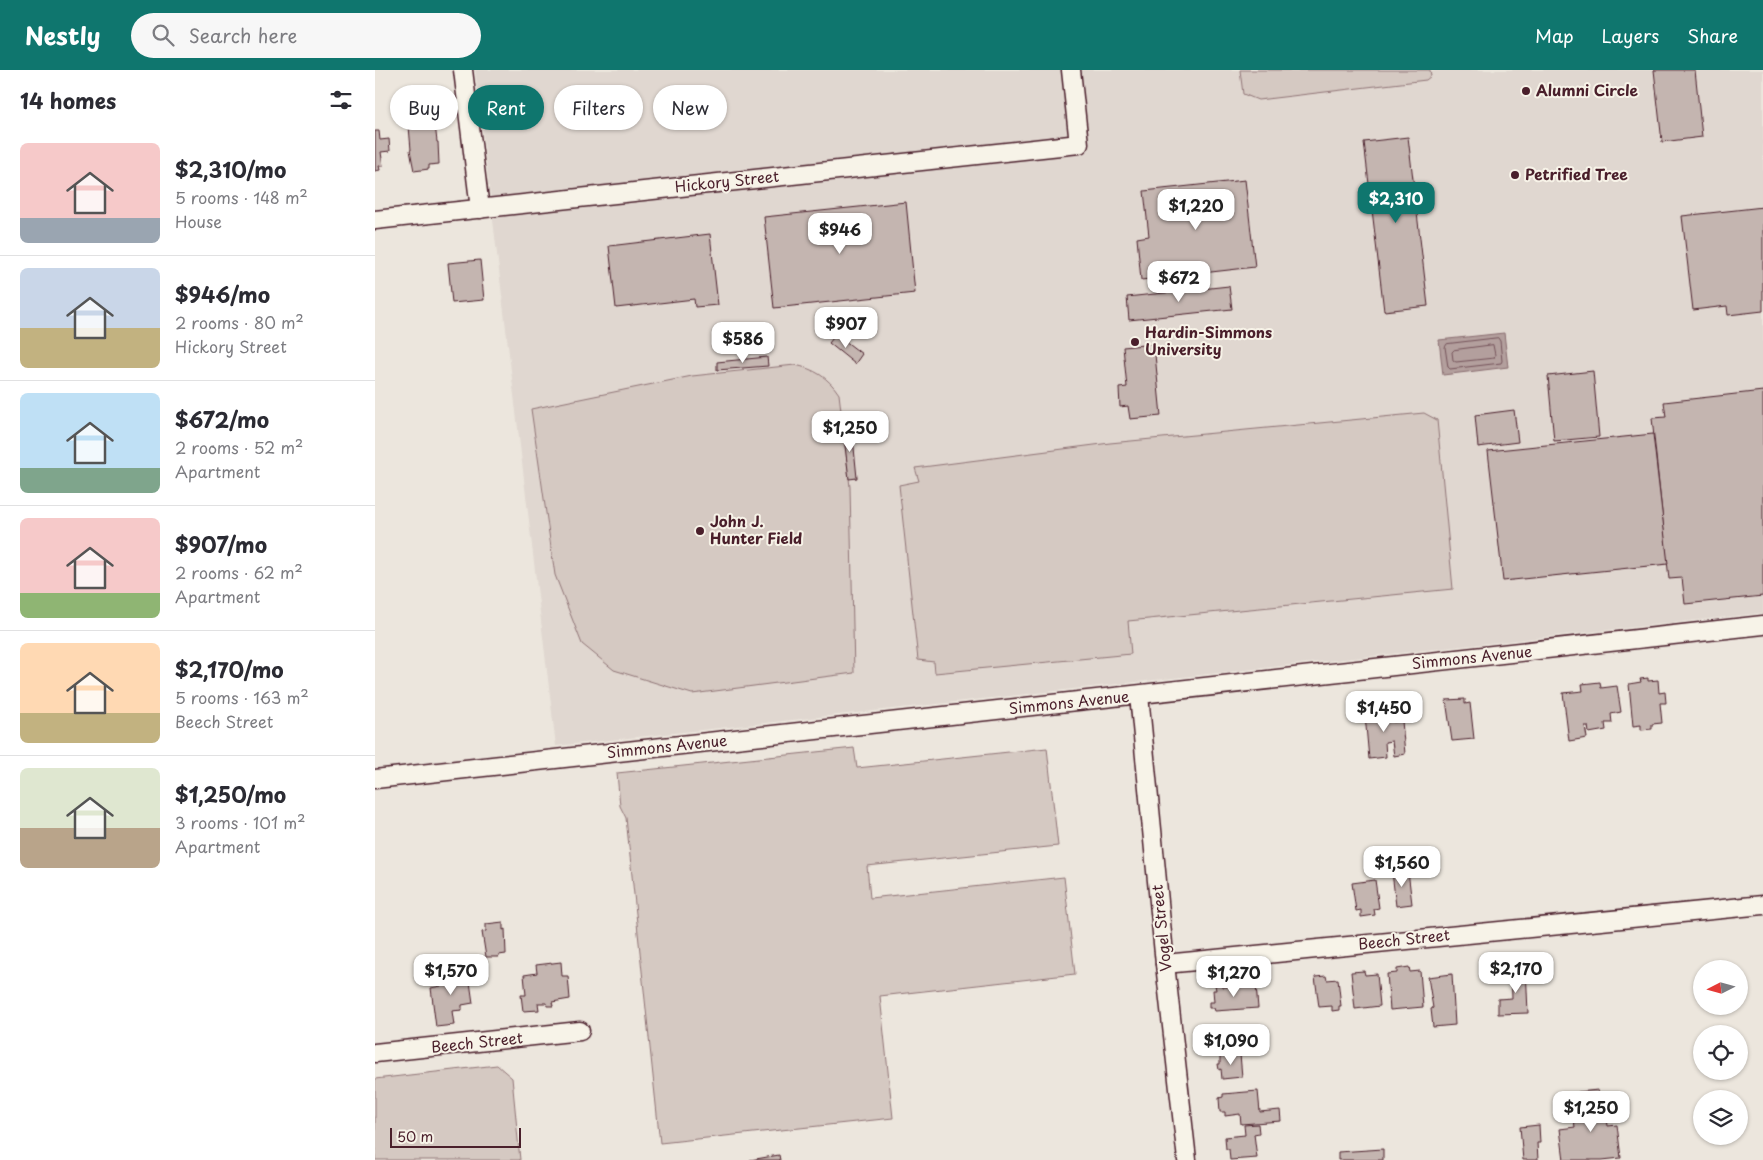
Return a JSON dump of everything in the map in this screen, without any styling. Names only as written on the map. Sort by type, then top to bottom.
[{"type":"street","points":[[463,70],[480,210]]},
{"type":"street","name":"Hickory Street","points":[[375,220],[1079,144],[1071,70]]},
{"type":"street","name":"Simmons Avenue","points":[[375,779],[1763,625]]},
{"type":"street","name":"Vogel Street","points":[[1139,695],[1165,964],[1187,1160]]},
{"type":"street","name":"Beech Street","points":[[1165,964],[1763,905]]},
{"type":"street","name":"Beech Street","points":[[375,1053],[580,1032]]},
{"type":"shaded area","name":"Hardin-Simmons University","points":[[475,70],[1763,70],[1763,613],[556,746],[482,130],[544,130],[544,85],[477,85]]},
{"type":"shaded area","points":[[1240,70],[1430,70],[1431,76],[1426,80],[1258,100],[1243,94]]},
{"type":"shaded area","name":"John J. Hunter Field","points":[[795,365],[820,375],[839,394],[850,487],[854,673],[692,694],[614,670],[582,644],[555,575],[531,409],[692,376]]},
{"type":"shaded area","points":[[1424,413],[1437,420],[1453,589],[1128,621],[1131,654],[935,673],[934,662],[918,660],[899,485],[919,481],[915,468],[1110,443]]},
{"type":"shaded area","points":[[854,748],[857,768],[1047,748],[1058,846],[867,866],[870,898],[1064,877],[1075,974],[880,996],[893,1118],[660,1143],[626,818],[620,806],[617,773]]},
{"type":"shaded area","points":[[497,1065],[512,1078],[520,1160],[375,1160],[375,1079]]},
{"type":"water","points":[[1504,333],[1508,367],[1443,375],[1439,340]]},
{"type":"building","points":[[1654,70],[1695,70],[1702,137],[1662,142]]},
{"type":"building","points":[[409,130],[436,130],[439,164],[429,165],[429,169],[414,171]]},
{"type":"building","points":[[375,131],[379,131],[380,140],[389,139],[390,151],[381,152],[383,166],[379,166],[380,170],[375,171]]},
{"type":"building","points":[[1408,137],[1428,306],[1384,311],[1364,142]]},
{"type":"building","points":[[1245,180],[1255,267],[1141,280],[1137,238],[1149,236],[1144,191]]},
{"type":"building","points":[[906,202],[915,293],[774,308],[764,217]]},
{"type":"building","points":[[1763,207],[1763,311],[1728,315],[1727,306],[1693,310],[1682,216]]},
{"type":"building","points":[[710,234],[718,305],[695,307],[694,299],[616,308],[609,246]]},
{"type":"building","points":[[480,260],[484,300],[452,303],[448,263]]},
{"type":"building","points":[[1229,286],[1232,309],[1129,320],[1127,297]]},
{"type":"building","points":[[836,334],[862,354],[855,364],[829,343]]},
{"type":"building","points":[[1154,344],[1161,416],[1130,419],[1128,406],[1120,407],[1119,388],[1127,387],[1123,347]]},
{"type":"building","points":[[767,357],[768,366],[717,370],[717,362]]},
{"type":"building","points":[[1593,371],[1599,437],[1554,441],[1548,376]]},
{"type":"building","points":[[1763,391],[1763,596],[1685,604],[1682,578],[1669,579],[1652,418],[1666,417],[1664,402]]},
{"type":"building","points":[[1514,410],[1518,442],[1478,447],[1475,415]]},
{"type":"building","points":[[852,428],[857,478],[849,479],[843,429]]},
{"type":"building","points":[[1653,434],[1668,564],[1503,581],[1488,451]]},
{"type":"building","points":[[1648,678],[1648,681],[1658,680],[1659,693],[1665,692],[1666,703],[1660,703],[1662,723],[1652,724],[1652,729],[1641,730],[1641,725],[1633,726],[1629,684],[1641,682],[1640,679]]},
{"type":"building","points":[[1600,682],[1601,688],[1617,686],[1621,712],[1611,714],[1612,723],[1605,723],[1606,730],[1589,733],[1588,726],[1585,726],[1587,738],[1569,741],[1563,693],[1583,691],[1582,684]]},
{"type":"building","points":[[1465,699],[1465,704],[1470,703],[1474,739],[1452,741],[1446,700]]},
{"type":"building","points":[[1392,707],[1393,722],[1402,721],[1405,754],[1394,756],[1392,741],[1385,742],[1386,757],[1369,759],[1365,715],[1372,714],[1371,710]]},
{"type":"building","points":[[1408,871],[1412,904],[1396,906],[1392,872]]},
{"type":"building","points":[[1375,880],[1379,908],[1374,909],[1375,915],[1361,917],[1361,910],[1356,911],[1352,883]]},
{"type":"building","points":[[503,922],[506,954],[499,955],[499,957],[486,957],[482,932],[486,931],[486,924]]},
{"type":"building","points":[[561,962],[562,976],[568,976],[570,999],[552,1002],[553,1006],[547,1006],[546,1003],[538,1003],[539,1010],[523,1011],[521,995],[526,995],[524,975],[537,973],[536,965]]},
{"type":"building","points":[[464,967],[466,982],[470,982],[473,1003],[462,1005],[462,1010],[452,1011],[454,1025],[436,1027],[431,988],[441,986],[439,970]]},
{"type":"building","points":[[1409,967],[1410,972],[1420,971],[1423,1007],[1390,1010],[1387,974],[1397,973],[1397,969]]},
{"type":"building","points":[[1511,967],[1526,967],[1528,1013],[1498,1014],[1498,999],[1512,998]]},
{"type":"building","points":[[1364,971],[1365,975],[1377,974],[1380,1006],[1355,1009],[1351,972]]},
{"type":"building","points":[[1452,974],[1455,1025],[1433,1027],[1431,1009],[1433,1008],[1428,977]]},
{"type":"building","points":[[1326,976],[1327,980],[1338,979],[1341,1006],[1339,1006],[1339,1010],[1332,1011],[1332,1006],[1319,1007],[1315,977]]},
{"type":"building","points":[[1222,984],[1222,987],[1256,985],[1258,1008],[1215,1011],[1214,1008],[1209,1008],[1209,1002],[1214,1002],[1213,990],[1216,990],[1215,985]]},
{"type":"building","points":[[1240,1054],[1242,1077],[1222,1079],[1221,1069],[1219,1070],[1218,1064],[1220,1064],[1220,1055]]},
{"type":"building","points":[[1598,1090],[1600,1108],[1606,1108],[1608,1126],[1617,1125],[1621,1158],[1564,1160],[1560,1129],[1575,1127],[1573,1113],[1581,1112],[1578,1092]]},
{"type":"building","points":[[1258,1091],[1260,1112],[1280,1110],[1281,1121],[1241,1124],[1240,1114],[1225,1116],[1225,1112],[1220,1112],[1219,1098],[1223,1097],[1223,1094]]},
{"type":"building","points":[[1258,1124],[1259,1133],[1254,1134],[1257,1158],[1230,1160],[1229,1149],[1226,1149],[1225,1137],[1245,1135],[1244,1125]]},
{"type":"building","points":[[1539,1125],[1540,1143],[1537,1143],[1538,1160],[1523,1160],[1520,1127]]},
{"type":"building","points":[[1383,1149],[1383,1160],[1338,1160],[1338,1152]]},
{"type":"building","points":[[779,1155],[780,1160],[750,1160]]},
{"type":"place","name":"Alumni Circle","points":[[1526,91]]},
{"type":"place","name":"Petrified Tree","points":[[1515,175]]},
{"type":"place","name":"Hardin-Simmons University","points":[[1135,342]]},
{"type":"place","name":"John J. Hunter Field","points":[[700,531]]}]
